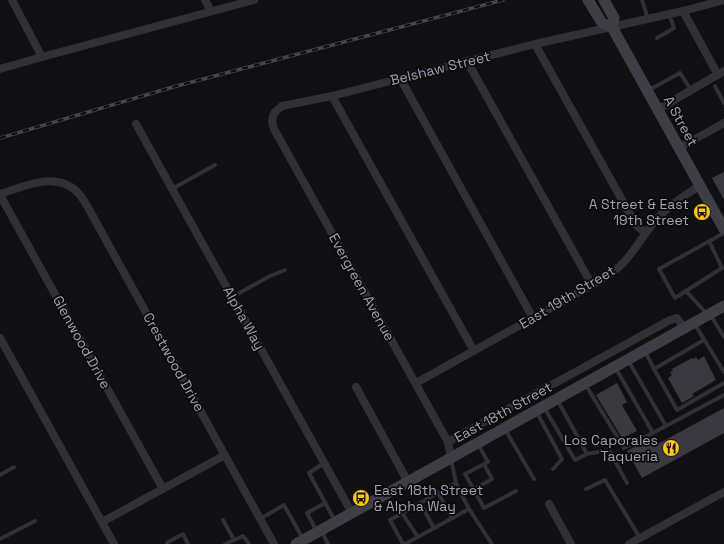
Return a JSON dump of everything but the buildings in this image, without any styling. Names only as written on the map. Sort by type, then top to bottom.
[{"type":"main road","name":"A Street","points":[[588,0],[602,23],[612,27],[657,110],[722,222]]},
{"type":"main road","name":"A Street","points":[[604,0],[614,18],[612,27]]},
{"type":"main road","name":"East 18th Street","points":[[300,542],[724,306]]},
{"type":"street","points":[[12,0],[42,57]]},
{"type":"street","points":[[205,0],[211,11]]},
{"type":"street","points":[[0,69],[254,0]]},
{"type":"street","name":"Belshaw Street","points":[[273,116],[282,106],[332,96],[534,44],[683,11],[724,0]]},
{"type":"street","points":[[657,110],[721,73],[683,11]]},
{"type":"street","points":[[534,44],[636,225],[645,233]]},
{"type":"street","points":[[467,61],[592,285]]},
{"type":"street","points":[[400,78],[533,318]]},
{"type":"street","points":[[332,96],[474,351]]},
{"type":"street","name":"Evergreen Avenue","points":[[273,116],[272,122],[274,129],[448,442],[451,458]]},
{"type":"street","points":[[679,148],[724,123]]},
{"type":"street","name":"Alpha Way","points":[[136,124],[352,513]]},
{"type":"street","name":"Crestwood Drive","points":[[0,194],[35,182],[57,182],[68,185],[79,194],[86,204],[274,544]]},
{"type":"street","name":"East 19th Street","points":[[416,383],[609,275],[628,257],[645,233],[670,205],[700,186]]},
{"type":"street","name":"Glenwood Drive","points":[[0,194],[163,489]]},
{"type":"street","points":[[448,442],[670,320],[677,318],[689,325]]},
{"type":"street","points":[[0,338],[114,544]]},
{"type":"street","points":[[356,387],[408,482]]},
{"type":"street","points":[[102,522],[224,455]]},
{"type":"street","points":[[629,544],[724,492]]},
{"type":"street","points":[[549,504],[571,544]]},
{"type":"lane","points":[[642,0],[648,19]]},
{"type":"lane","points":[[656,38],[674,28],[668,14]]},
{"type":"lane","points":[[647,91],[680,73],[691,90]]},
{"type":"lane","points":[[715,86],[724,103]]},
{"type":"lane","points":[[172,189],[216,165]]},
{"type":"lane","points":[[709,241],[722,268],[675,298],[658,270],[709,241],[724,233]]},
{"type":"lane","points":[[232,297],[270,276],[285,270]]},
{"type":"lane","points":[[686,291],[709,314],[724,337]]},
{"type":"lane","points":[[689,325],[704,340],[724,372]]},
{"type":"lane","points":[[654,369],[704,340]]},
{"type":"lane","points":[[644,350],[677,410],[724,383]]},
{"type":"lane","points":[[628,360],[666,426]]},
{"type":"lane","points":[[615,367],[653,433]]},
{"type":"lane","points":[[585,384],[624,448],[724,396]]},
{"type":"lane","points":[[557,399],[587,454]]},
{"type":"lane","points":[[540,409],[575,460],[587,454],[610,450],[627,483]]},
{"type":"lane","points":[[540,409],[562,459],[553,469]]},
{"type":"lane","points":[[505,428],[534,479]]},
{"type":"lane","points":[[478,443],[488,462],[465,474],[484,508],[516,491]]},
{"type":"lane","points":[[451,458],[456,483],[469,509],[492,544]]},
{"type":"lane","points":[[324,463],[309,473],[336,522]]},
{"type":"lane","points":[[474,490],[492,479],[484,464]]},
{"type":"lane","points":[[0,475],[14,467]]},
{"type":"lane","points":[[586,489],[605,480],[640,538]]},
{"type":"lane","points":[[456,483],[390,520],[404,544],[469,509]]},
{"type":"lane","points":[[438,493],[452,518]]},
{"type":"lane","points":[[325,503],[307,513],[328,544]]},
{"type":"lane","points":[[420,503],[434,528]]},
{"type":"lane","points":[[260,519],[284,505],[300,542]]},
{"type":"lane","points":[[402,513],[418,537]]},
{"type":"lane","points":[[223,520],[234,540]]},
{"type":"lane","points":[[0,539],[35,521]]},
{"type":"lane","points":[[167,544],[183,534],[188,544]]},
{"type":"lane","points":[[225,544],[243,536],[249,544]]},
{"type":"railway","points":[[0,138],[173,87],[503,0]]},
{"type":"place","name":"A Street & East 19th Street","points":[[702,212]]},
{"type":"place","name":"Los Caporales Taqueria","points":[[671,448]]},
{"type":"place","name":"East 18th Street & Alpha Way","points":[[361,498]]}]
